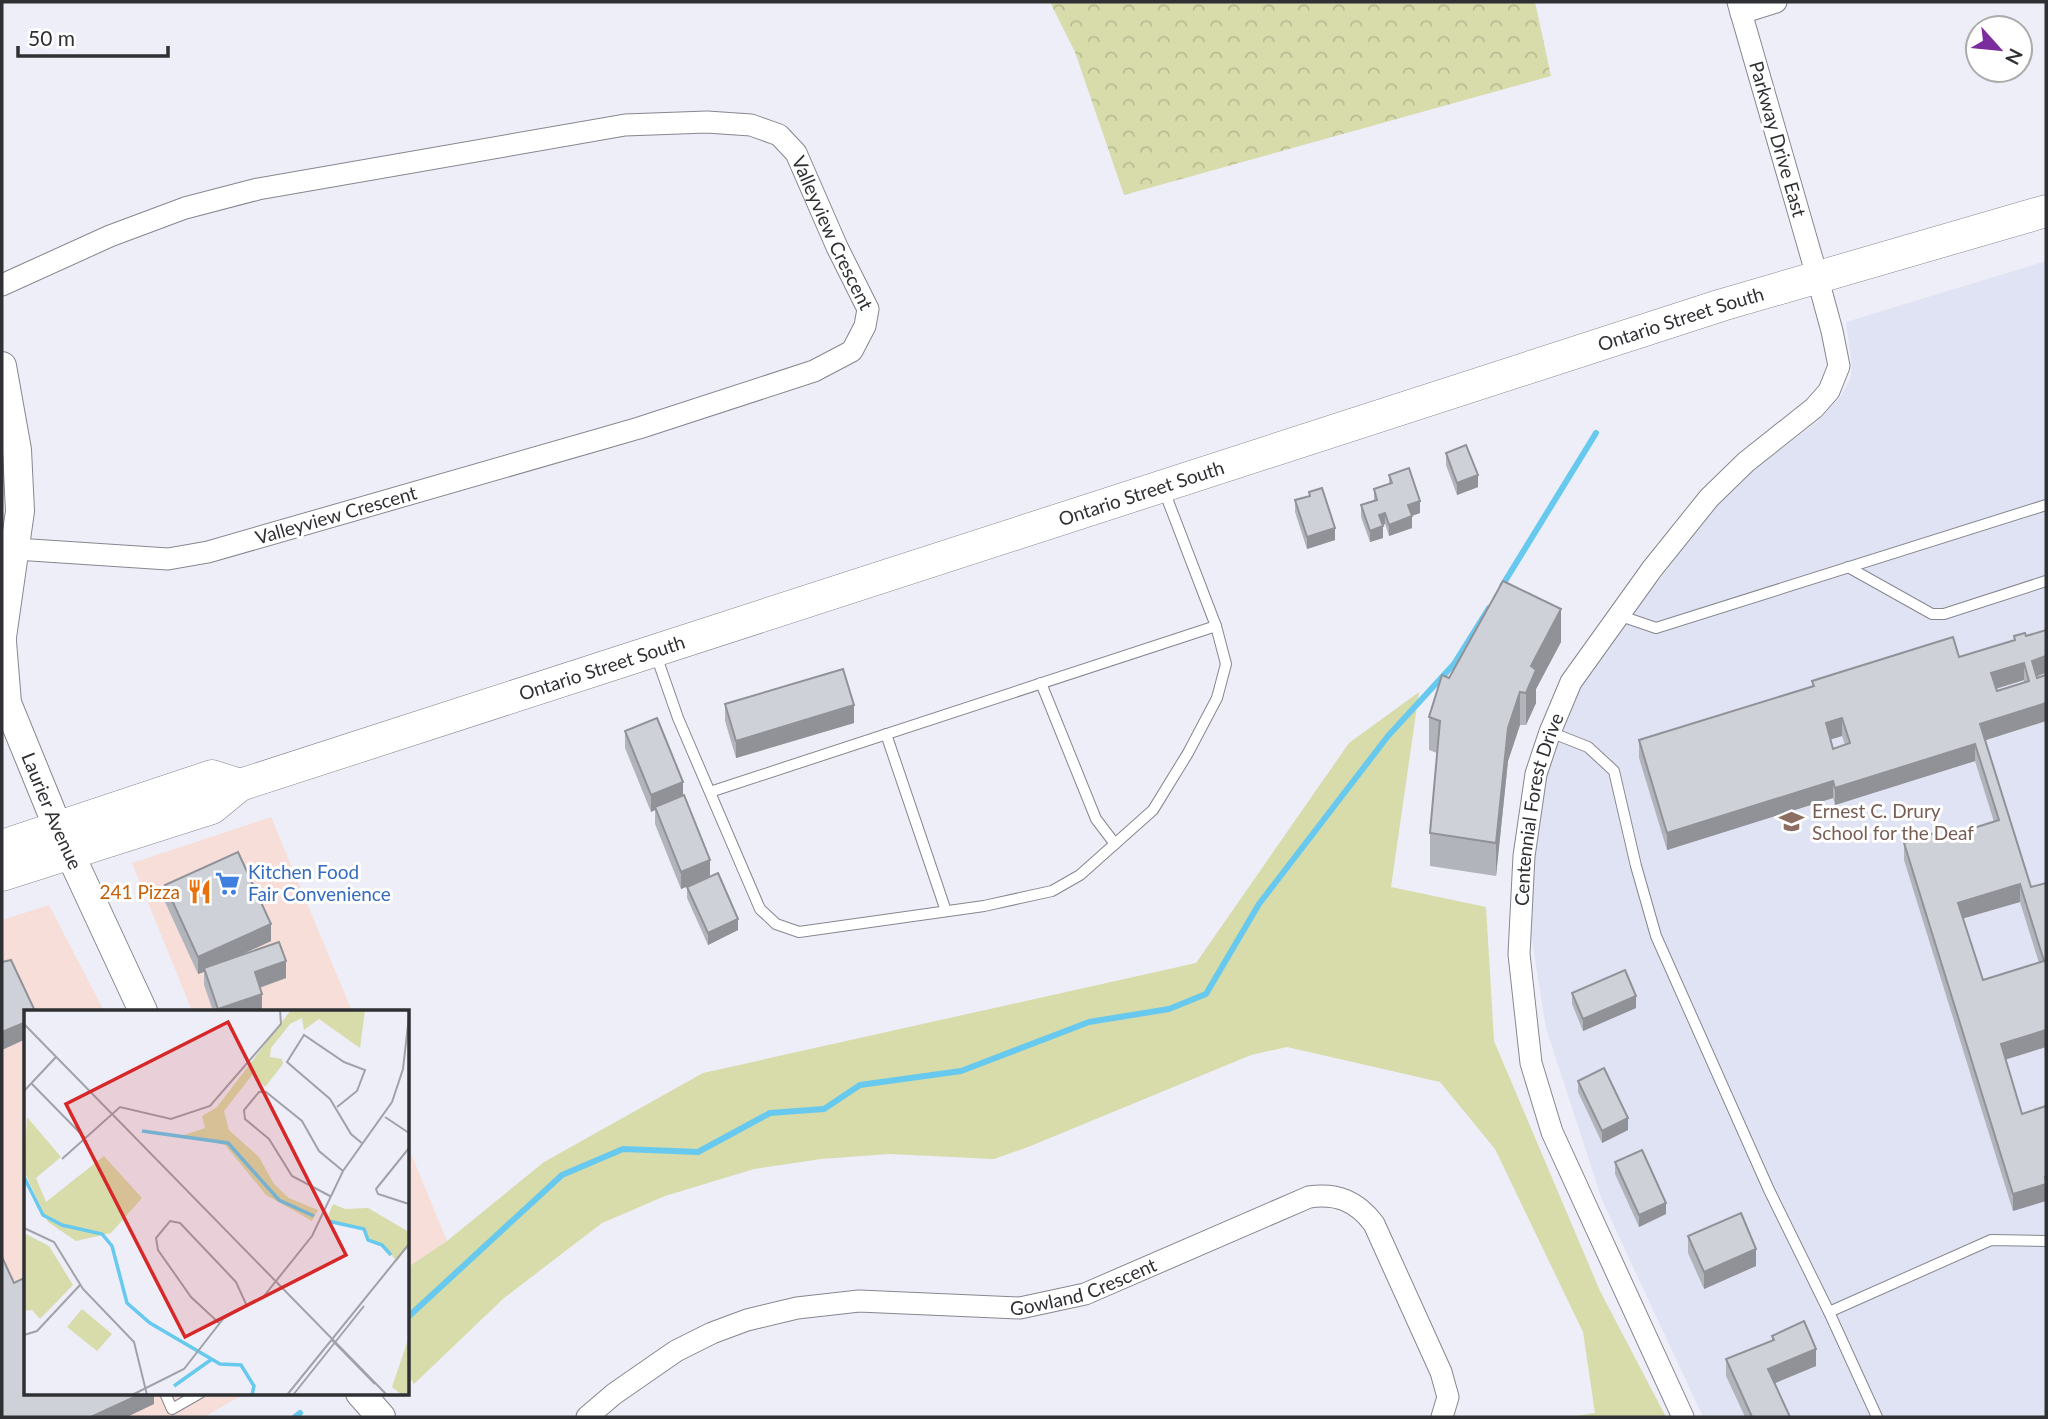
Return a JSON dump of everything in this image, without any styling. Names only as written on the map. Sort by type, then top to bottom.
[{"type":"main road","name":"Ontario Street South","points":[[2,875],[64,841],[212,776],[240,785],[1817,276],[2046,211]]},
{"type":"main road","name":"Ontario Street South","points":[[2,846],[64,841]]},
{"type":"street","points":[[1740,7],[1776,2]]},
{"type":"street","name":"Parkway Drive East","points":[[1740,7],[1817,276]]},
{"type":"street","name":"Valleyview Crescent","points":[[2,285],[110,236],[185,208],[258,189],[625,125],[707,122],[751,125],[779,135],[796,153],[868,310],[864,327],[852,351],[814,371],[639,428],[208,552],[168,559],[9,549]]},
{"type":"street","name":"Centennial Forest Drive","points":[[1683,1417],[1552,1132],[1531,1063],[1519,954],[1524,856],[1536,774],[1571,682],[1618,615],[1709,498],[1746,462],[1814,408],[1829,391],[1839,366],[1817,276]]},
{"type":"street","name":"Laurier Avenue","points":[[2,366],[17,450],[20,511],[9,549],[2,640],[7,703],[64,841],[143,1010]]},
{"type":"street","name":"Gowland Crescent","points":[[587,1417],[625,1385],[676,1351],[747,1320],[797,1308],[859,1301],[1020,1308],[1074,1297],[1120,1281],[1309,1197],[1325,1195],[1355,1204],[1374,1224],[1444,1381],[1448,1397],[1442,1417]]},
{"type":"street","points":[[361,1394],[381,1417]]},
{"type":"lane","points":[[654,650],[678,718],[760,909],[776,925],[799,932],[946,911],[1052,891],[1080,875],[1153,810],[1188,753],[1217,698],[1226,664],[1216,626],[1162,486]]},
{"type":"lane","points":[[1618,615],[1656,628],[2046,505]]},
{"type":"lane","points":[[1848,567],[1931,614],[1944,614],[2046,582]]},
{"type":"lane","points":[[710,792],[1216,626]]},
{"type":"lane","points":[[1041,683],[1096,819],[1115,844]]},
{"type":"lane","points":[[1550,732],[1588,747],[1614,771],[1636,866],[1656,936],[1769,1190],[1877,1417]]},
{"type":"lane","points":[[886,734],[946,911]]},
{"type":"lane","points":[[1829,1312],[1991,1240],[2046,1241]]},
{"type":"lane","points":[[165,1394],[168,1413],[198,1394]]},
{"type":"shaded area","name":"Ernest C. Drury School for the Deaf","points":[[2046,261],[2046,1417],[1703,1417],[1602,1200],[1546,1028],[1528,916],[1531,862],[1545,782],[1570,705],[1585,677],[1709,514],[1743,478],[1818,421],[1841,396],[1850,379],[1852,367],[1846,322]]},
{"type":"shaded area","points":[[271,817],[352,1010],[192,1010],[132,863]]},
{"type":"shaded area","points":[[49,905],[103,1010],[24,1010],[24,1394],[244,1394],[204,1417],[2,1417],[2,920]]},
{"type":"shaded area","points":[[410,1151],[447,1241],[410,1266]]},
{"type":"green space","points":[[1050,2],[1535,2],[1551,76],[1124,195],[1075,52]]},
{"type":"green space","points":[[1419,692],[1391,887],[1486,907],[1494,1041],[1600,1291],[1666,1417],[1569,1417],[1595,1413],[1583,1332],[1495,1149],[1440,1082],[1287,1047],[1251,1055],[994,1159],[889,1154],[821,1159],[754,1169],[665,1196],[602,1223],[504,1298],[414,1384],[410,1378],[410,1266],[447,1241],[544,1162],[703,1073],[1196,963],[1349,743]]},
{"type":"building","points":[[1466,445],[1478,475],[1457,483],[1446,453]]},
{"type":"building","points":[[1409,468],[1420,501],[1408,505],[1412,516],[1389,525],[1385,513],[1379,515],[1383,526],[1370,531],[1361,505],[1377,500],[1374,489],[1392,483],[1389,475]]},
{"type":"building","points":[[1322,488],[1335,528],[1307,537],[1295,500],[1310,496],[1309,492]]},
{"type":"building","points":[[1503,581],[1561,609],[1531,666],[1536,670],[1526,693],[1520,692],[1508,728],[1496,843],[1430,833],[1440,721],[1429,717],[1442,675],[1449,678]]},
{"type":"building","points":[[2046,630],[2046,656],[2032,661],[2037,678],[2046,675],[2046,703],[1980,724],[2031,887],[2046,883],[2046,1030],[2001,1044],[2022,1114],[2046,1106],[2046,1184],[2013,1194],[1904,843],[1937,832],[1939,839],[1999,820],[1975,744],[1835,788],[1833,781],[1667,833],[1639,740],[1814,686],[1812,681],[1953,637],[1959,657],[2015,640],[2014,636],[2025,633],[2026,636]],"holes":[[[2024,663],[2029,681],[1997,691],[1991,673]],[[1842,718],[1850,743],[1833,749],[1826,723]],[[2020,884],[2044,961],[1983,980],[1958,903]]]},
{"type":"building","points":[[843,669],[854,705],[736,741],[725,704]]},
{"type":"building","points":[[657,718],[683,782],[651,795],[625,731]]},
{"type":"building","points":[[684,795],[710,860],[681,872],[655,807]]},
{"type":"building","points":[[238,852],[271,924],[198,957],[165,885]]},
{"type":"building","points":[[718,873],[738,919],[708,933],[687,887]]},
{"type":"building","points":[[279,942],[286,961],[255,972],[262,994],[218,1009],[204,968]]},
{"type":"building","points":[[11,960],[35,1010],[24,1010],[24,1023],[2,1032],[2,962]]},
{"type":"building","points":[[1625,970],[1636,996],[1583,1019],[1572,993]]},
{"type":"building","points":[[1604,1068],[1628,1118],[1602,1131],[1578,1081]]},
{"type":"building","points":[[1642,1150],[1666,1203],[1639,1215],[1615,1162]]},
{"type":"building","points":[[1741,1213],[1756,1249],[1704,1272],[1688,1236]]},
{"type":"building","points":[[2,1257],[14,1283],[24,1278],[24,1394],[141,1394],[91,1417],[2,1417]]},
{"type":"building","points":[[1804,1321],[1816,1349],[1768,1369],[1790,1417],[1752,1417],[1726,1359],[1774,1340],[1772,1336]]},
{"type":"waterway","points":[[1502,586],[1596,433]]},
{"type":"waterway","points":[[410,1315],[562,1175],[623,1149],[698,1152],[770,1113],[824,1109],[860,1085],[961,1071],[1089,1022],[1169,1009],[1206,994],[1259,904],[1388,736],[1454,664],[1489,608]]},
{"type":"waterway","points":[[295,1417],[300,1413]]},
{"type":"place","name":"Ernest C. Drury School for the Deaf","points":[[1792,822]]},
{"type":"place","name":"Kitchen Food Fair Convenience","points":[[228,883]]},
{"type":"place","name":"241 Pizza","points":[[200,892]]}]
